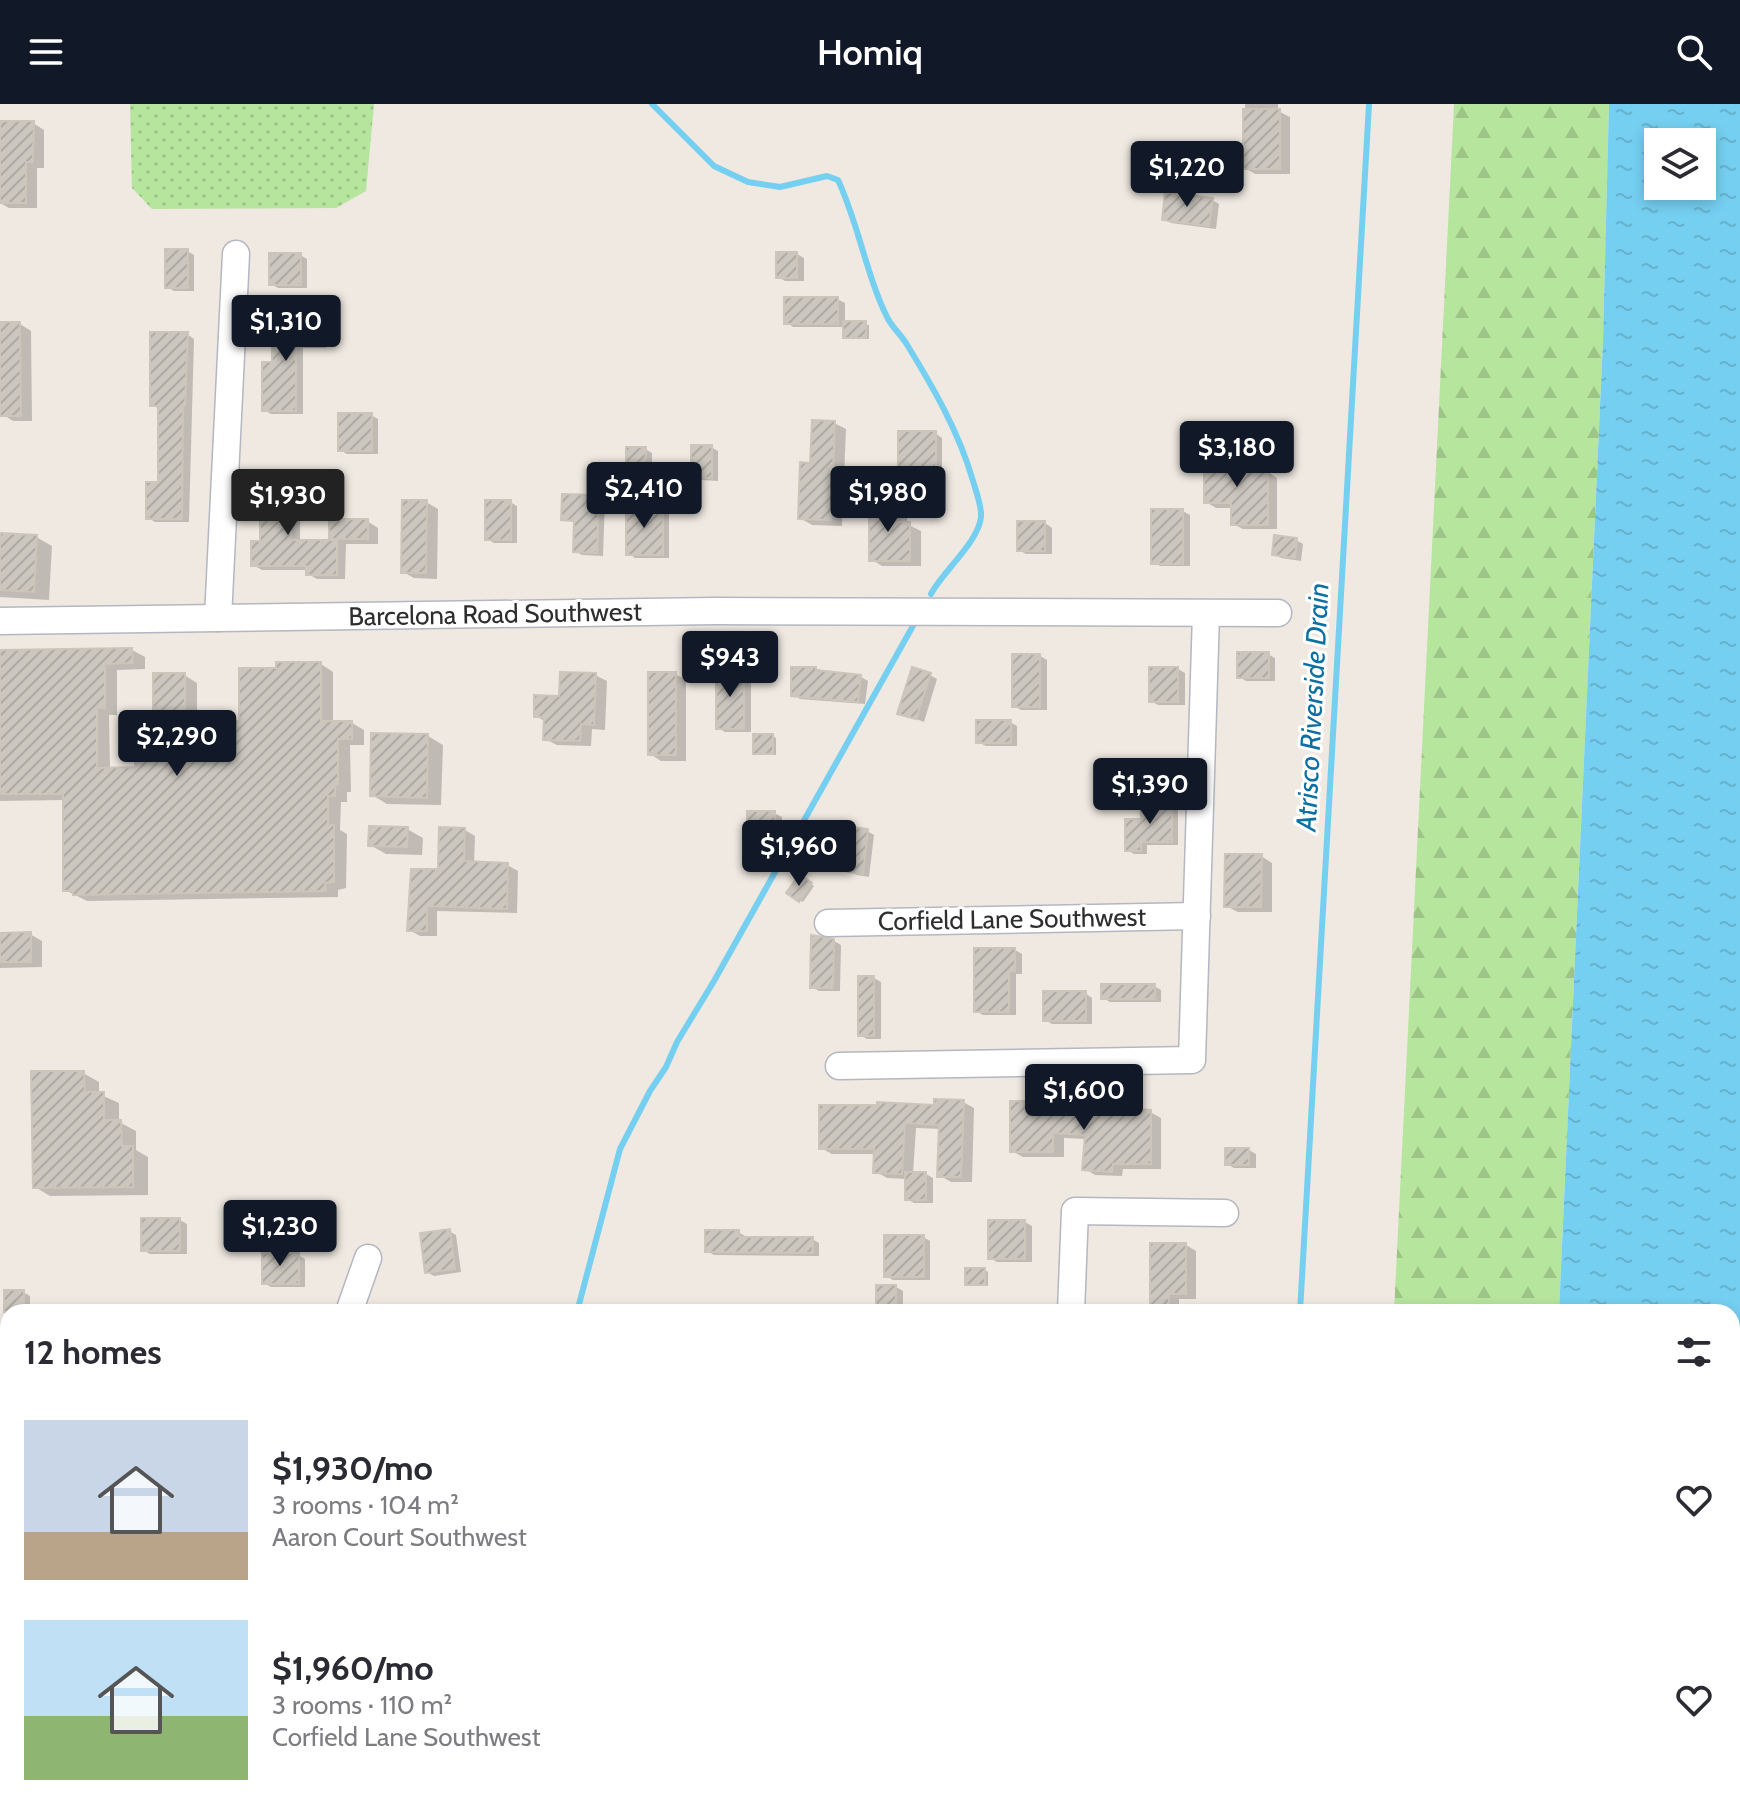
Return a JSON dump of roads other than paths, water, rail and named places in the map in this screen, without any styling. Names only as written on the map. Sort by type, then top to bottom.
[{"type":"street","points":[[218,618],[236,254]]},
{"type":"street","name":"Barcelona Road Southwest","points":[[0,621],[714,611],[1278,613]]},
{"type":"street","points":[[839,1066],[1192,1060],[1206,614]]},
{"type":"street","name":"Corfield Lane Southwest","points":[[828,923],[1197,916]]},
{"type":"street","points":[[1071,1304],[1075,1211],[1225,1213]]},
{"type":"street","points":[[352,1304],[368,1258]]},
{"type":"water","points":[[1609,104],[1740,104],[1740,1304],[1559,1304],[1603,341]]},
{"type":"waterway","points":[[652,104],[714,166],[748,182],[780,187],[827,176],[838,180],[880,302],[944,410],[967,463],[980,504],[981,517],[974,537],[931,594]]},
{"type":"waterway","name":"Atrisco Riverside Drain","points":[[1300,1304],[1369,104]]},
{"type":"waterway","points":[[579,1304],[620,1149],[677,1042],[914,624]]}]
